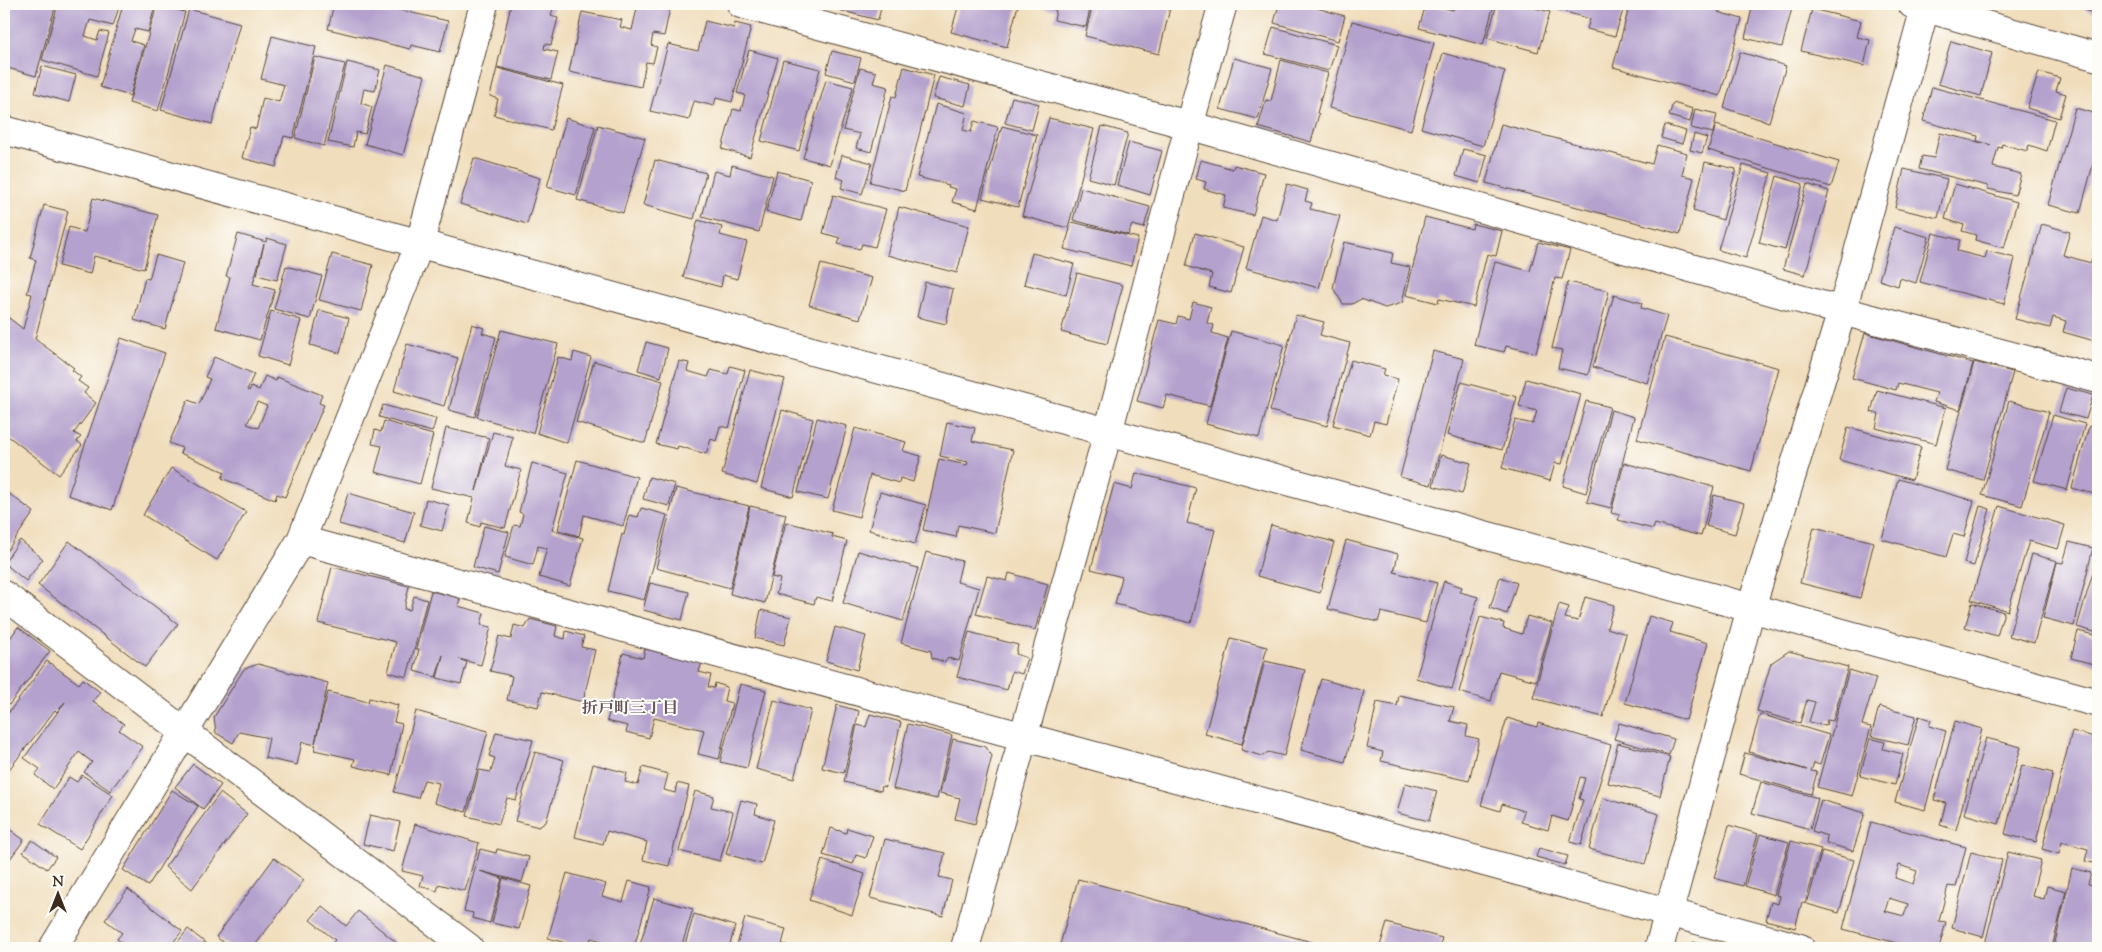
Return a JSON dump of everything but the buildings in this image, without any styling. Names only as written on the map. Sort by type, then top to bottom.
[{"type":"street","points":[[53,948],[185,734],[301,540],[420,243],[484,4]]},
{"type":"street","points":[[741,4],[1188,125],[1842,311],[2098,379]]},
{"type":"street","points":[[964,948],[1108,432],[1188,125],[1223,4]]},
{"type":"street","points":[[1659,948],[1751,608],[1842,311],[1921,5],[2098,57]]},
{"type":"street","points":[[4,130],[2098,702]]},
{"type":"street","points":[[301,540],[1800,948]]},
{"type":"street","points":[[4,595],[469,948]]},
{"type":"district","name":"折戸町三丁目","points":[[630,707]]}]
